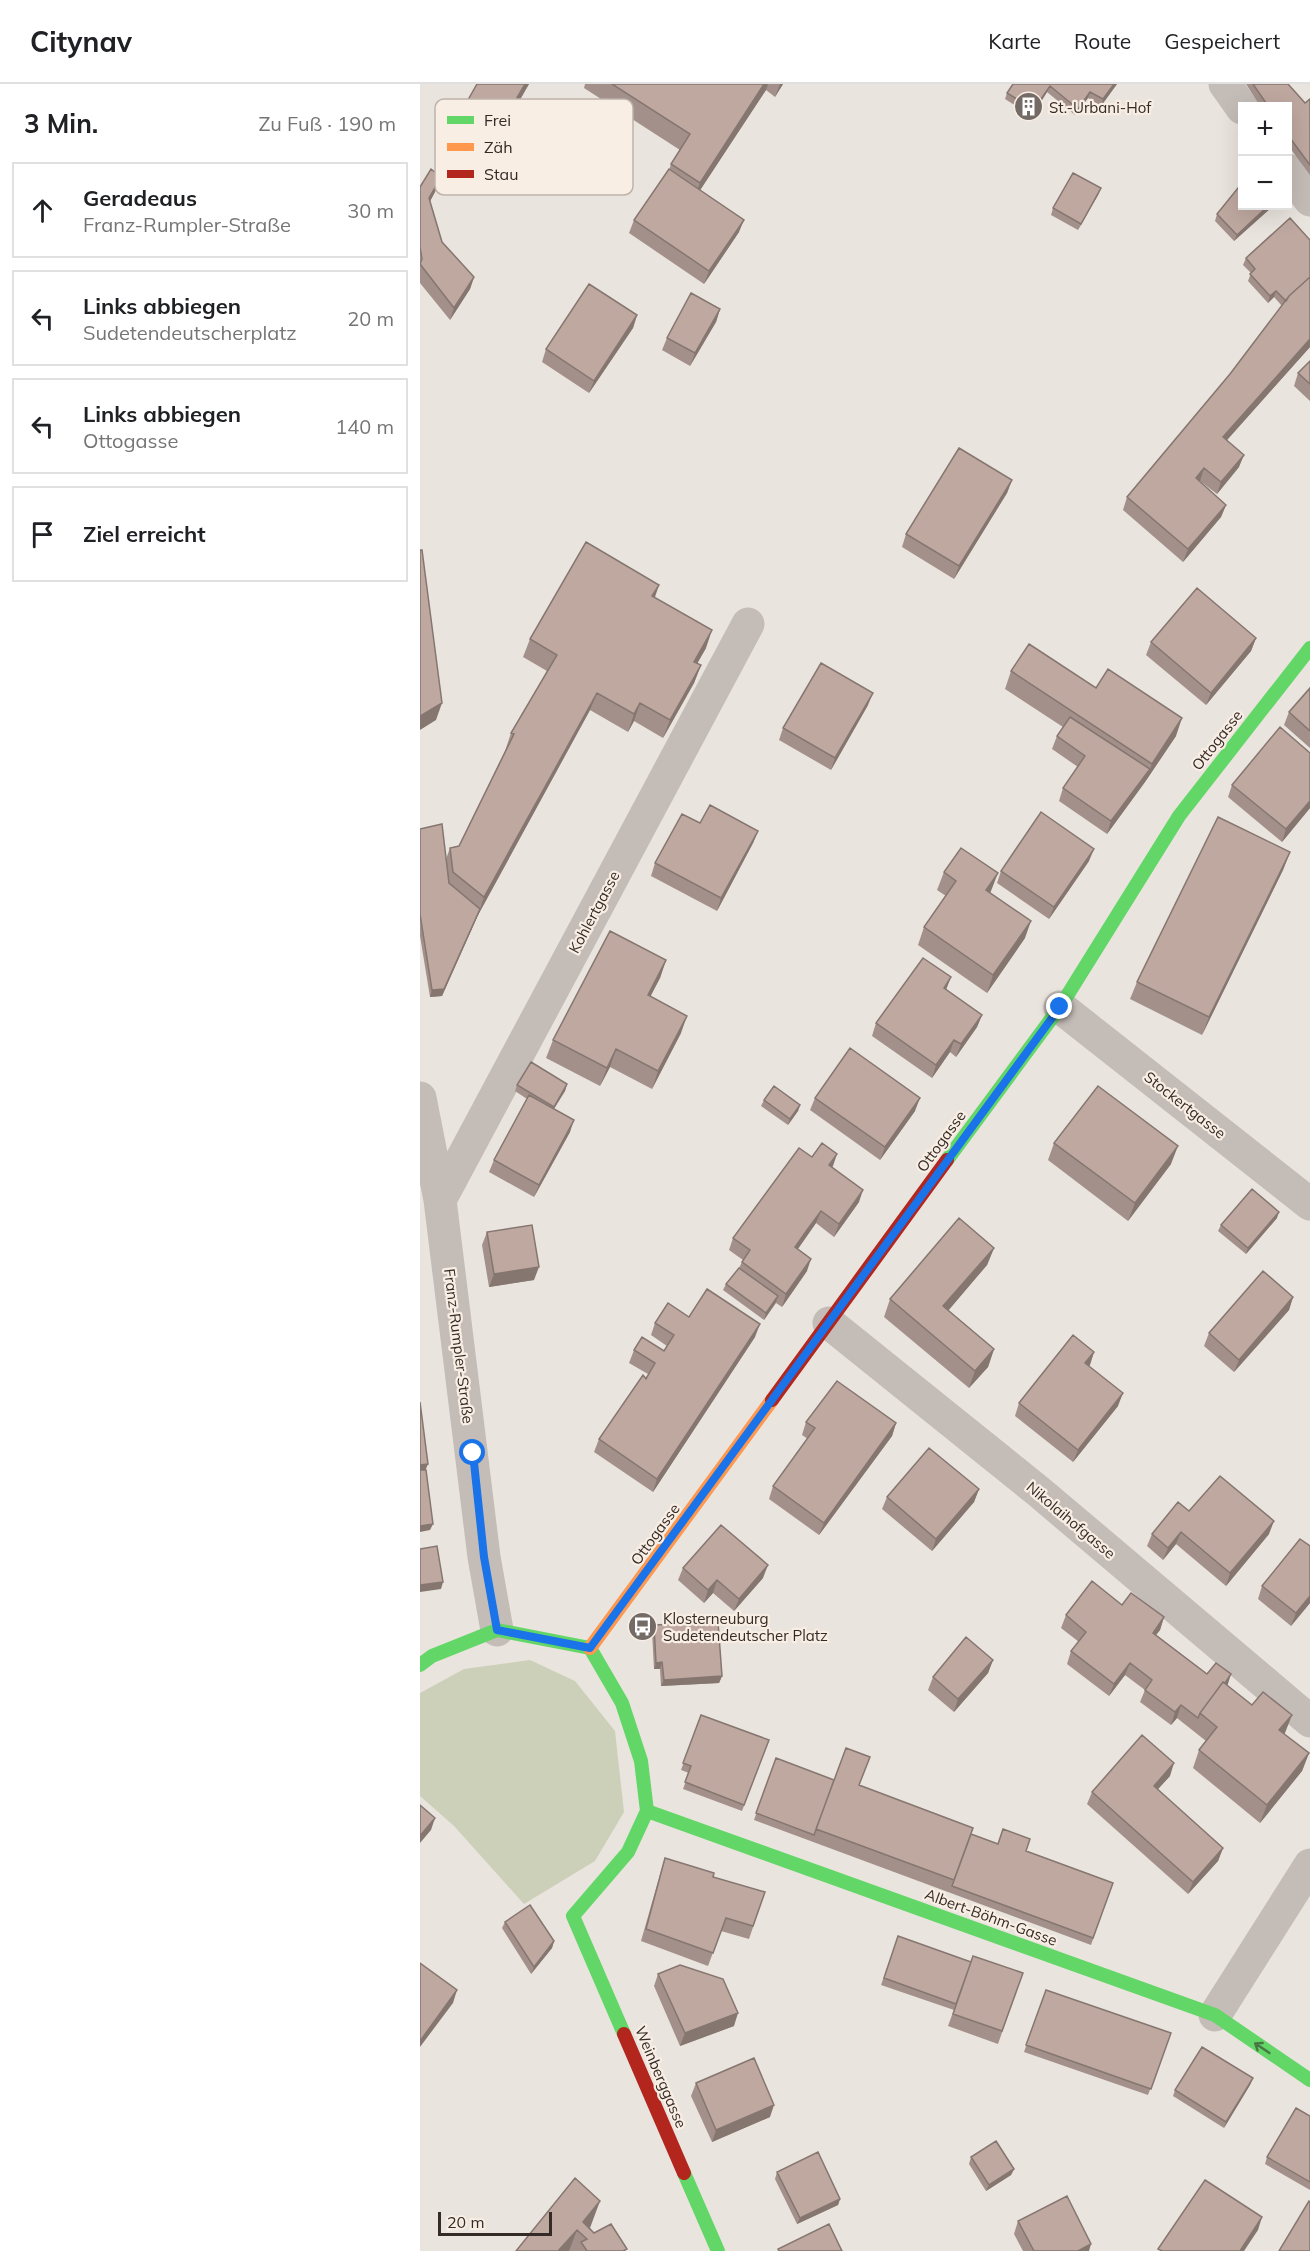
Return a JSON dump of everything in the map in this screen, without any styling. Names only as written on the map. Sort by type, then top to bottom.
[{"type":"street","points":[[1225,84],[1238,102]]},
{"type":"street","points":[[1292,177],[1310,200]]},
{"type":"street","name":"Kohlertgasse","points":[[440,1200],[748,624]]},
{"type":"street","name":"Ottogasse","points":[[590,1648],[1060,1007],[1179,816],[1310,648]]},
{"type":"street","name":"Stockertgasse","points":[[1060,1007],[1310,1204]]},
{"type":"street","name":"Franz-Rumpler-Straße","points":[[420,1098],[440,1200],[484,1557],[497,1630]]},
{"type":"street","name":"Nikolaihofgasse","points":[[829,1323],[1038,1491],[1310,1721]]},
{"type":"street","points":[[420,1665],[432,1656],[497,1630],[590,1648],[622,1703],[641,1761],[647,1811]]},
{"type":"street","name":"Weinberggasse","points":[[647,1811],[628,1852],[573,1916],[718,2251]]},
{"type":"street","name":"Albert-Böhm-Gasse","points":[[647,1811],[1215,2015],[1310,2080]]},
{"type":"street","points":[[1215,2015],[1310,1865]]},
{"type":"green space","points":[[530,1660],[575,1681],[615,1731],[624,1812],[595,1861],[524,1904],[454,1826],[420,1796],[420,1693],[464,1669]]},
{"type":"building","points":[[477,84],[525,84],[516,99],[468,99]]},
{"type":"building","points":[[612,84],[764,84],[700,183],[671,164],[690,134]]},
{"type":"building","points":[[1013,84],[1114,84],[1103,99],[1090,92],[1078,109],[1050,86],[1034,109],[1007,93]]},
{"type":"building","points":[[1253,84],[1288,84],[1305,103],[1310,99],[1310,165],[1292,141],[1292,102],[1265,102]]},
{"type":"building","points":[[431,169],[435,172],[435,188],[429,198],[442,242],[474,277],[454,308],[420,264],[422,259],[420,187]]},
{"type":"building","points":[[669,169],[744,220],[709,271],[634,220]]},
{"type":"building","points":[[1073,173],[1101,188],[1081,224],[1053,208]]},
{"type":"building","points":[[1238,188],[1238,210],[1264,210],[1237,235],[1217,214]]},
{"type":"building","points":[[1290,218],[1310,240],[1310,277],[1286,301],[1276,291],[1270,296],[1250,274],[1255,269],[1246,258]]},
{"type":"building","points":[[1310,277],[1310,339],[1223,437],[1244,455],[1221,482],[1204,468],[1196,478],[1226,505],[1188,549],[1127,497],[1230,374],[1289,296]]},
{"type":"building","points":[[589,284],[637,315],[594,381],[546,349]]},
{"type":"building","points":[[691,293],[720,309],[695,353],[667,338]]},
{"type":"building","points":[[1310,361],[1310,384],[1298,373]]},
{"type":"building","points":[[959,448],[1012,480],[959,566],[906,534]]},
{"type":"building","points":[[586,542],[659,585],[652,596],[712,630],[694,662],[701,665],[670,720],[640,703],[634,714],[597,693],[484,897],[453,872],[450,848],[459,846],[514,734],[511,733],[557,655],[530,639]]},
{"type":"building","points":[[420,550],[422,550],[442,703],[420,716]]},
{"type":"building","points":[[1197,588],[1256,638],[1211,693],[1151,642]]},
{"type":"building","points":[[1029,644],[1096,688],[1108,669],[1182,718],[1152,764],[1011,671]]},
{"type":"building","points":[[821,663],[873,693],[835,758],[783,728]]},
{"type":"building","points":[[1310,688],[1310,731],[1289,712]]},
{"type":"building","points":[[1070,717],[1150,769],[1111,821],[1063,788],[1085,756],[1057,736]]},
{"type":"building","points":[[1280,727],[1310,753],[1310,801],[1286,829],[1232,785]]},
{"type":"building","points":[[710,805],[758,831],[721,898],[655,863],[682,814],[700,823]]},
{"type":"building","points":[[1041,812],[1094,849],[1054,907],[1001,871]]},
{"type":"building","points":[[1218,817],[1290,852],[1209,1017],[1137,982]]},
{"type":"building","points":[[442,824],[449,883],[480,909],[444,989],[432,990],[420,914],[420,829]]},
{"type":"building","points":[[961,848],[998,873],[986,890],[1031,921],[993,975],[924,927],[956,881],[944,872]]},
{"type":"building","points":[[610,931],[666,960],[648,995],[687,1016],[658,1071],[616,1049],[607,1068],[553,1040]]},
{"type":"building","points":[[923,958],[951,977],[944,988],[982,1015],[961,1044],[954,1040],[936,1065],[876,1023]]},
{"type":"building","points":[[850,1048],[920,1098],[885,1147],[815,1098]]},
{"type":"building","points":[[531,1062],[567,1084],[554,1107],[517,1085]]},
{"type":"building","points":[[774,1086],[800,1105],[790,1119],[764,1100]]},
{"type":"building","points":[[1098,1086],[1178,1146],[1135,1203],[1054,1143]]},
{"type":"building","points":[[529,1095],[574,1120],[539,1185],[494,1160]]},
{"type":"building","points":[[822,1143],[837,1154],[829,1165],[863,1190],[839,1224],[821,1211],[795,1247],[811,1259],[786,1294],[742,1262],[750,1250],[733,1238],[799,1148],[812,1157]]},
{"type":"building","points":[[1252,1189],[1279,1212],[1248,1248],[1221,1225]]},
{"type":"building","points":[[959,1218],[994,1248],[943,1306],[994,1349],[975,1371],[890,1299]]},
{"type":"building","points":[[532,1225],[539,1267],[494,1274],[487,1232]]},
{"type":"building","points":[[739,1268],[778,1296],[766,1313],[726,1284]]},
{"type":"building","points":[[1263,1271],[1293,1297],[1239,1360],[1209,1333]]},
{"type":"building","points":[[707,1289],[760,1324],[657,1479],[599,1439],[643,1375],[646,1379],[655,1363],[634,1350],[642,1337],[664,1351],[674,1335],[655,1323],[668,1303],[689,1317]]},
{"type":"building","points":[[1073,1335],[1094,1352],[1085,1363],[1123,1393],[1078,1450],[1019,1403]]},
{"type":"building","points":[[837,1381],[896,1423],[824,1523],[773,1486],[815,1428],[806,1422]]},
{"type":"building","points":[[420,1402],[428,1464],[420,1465]]},
{"type":"building","points":[[929,1448],[979,1489],[936,1539],[887,1497]]},
{"type":"building","points":[[420,1470],[426,1470],[433,1524],[420,1526]]},
{"type":"building","points":[[1220,1476],[1274,1521],[1230,1573],[1181,1532],[1168,1548],[1152,1534],[1178,1502],[1189,1511]]},
{"type":"building","points":[[721,1525],[768,1565],[739,1599],[717,1580],[708,1590],[683,1568]]},
{"type":"building","points":[[1300,1539],[1310,1546],[1310,1596],[1296,1613],[1262,1586]]},
{"type":"building","points":[[437,1546],[443,1582],[420,1585],[420,1549]]},
{"type":"building","points":[[1092,1581],[1122,1605],[1131,1593],[1164,1617],[1153,1633],[1207,1674],[1216,1663],[1231,1674],[1198,1718],[1181,1705],[1175,1712],[1145,1690],[1152,1680],[1130,1663],[1114,1684],[1071,1651],[1086,1632],[1066,1615]]},
{"type":"building","points":[[718,1622],[722,1676],[664,1680],[662,1662],[656,1663],[654,1625]]},
{"type":"building","points":[[966,1637],[993,1660],[958,1699],[933,1677]]},
{"type":"building","points":[[1223,1682],[1252,1705],[1263,1692],[1292,1715],[1279,1730],[1309,1753],[1267,1805],[1199,1750],[1217,1727],[1200,1713]]},
{"type":"building","points":[[701,1715],[769,1740],[744,1805],[685,1782],[691,1766],[683,1763]]},
{"type":"building","points":[[1142,1735],[1174,1763],[1154,1786],[1223,1848],[1193,1882],[1092,1792]]},
{"type":"building","points":[[846,1748],[870,1757],[859,1785],[973,1828],[954,1880],[816,1829]]},
{"type":"building","points":[[776,1758],[834,1780],[814,1835],[756,1813]]},
{"type":"building","points":[[420,1805],[435,1818],[420,1836]]},
{"type":"building","points":[[1003,1829],[1030,1839],[1026,1851],[1113,1883],[1093,1938],[952,1886],[971,1834],[998,1844]]},
{"type":"building","points":[[665,1858],[714,1873],[713,1877],[765,1892],[753,1926],[726,1918],[713,1953],[646,1929]]},
{"type":"building","points":[[530,1905],[554,1941],[534,1967],[505,1922]]},
{"type":"building","points":[[898,1936],[971,1962],[956,2004],[884,1978]]},
{"type":"building","points":[[973,1956],[1023,1973],[1002,2031],[953,2014]]},
{"type":"building","points":[[420,1963],[457,1990],[420,2041]]},
{"type":"building","points":[[680,1965],[723,1979],[738,2013],[685,2033],[658,1974]]},
{"type":"building","points":[[1046,1990],[1171,2033],[1151,2089],[1026,2045]]},
{"type":"building","points":[[1202,2047],[1253,2078],[1226,2122],[1175,2090]]},
{"type":"building","points":[[754,2058],[774,2105],[716,2130],[696,2083]]},
{"type":"building","points":[[1296,2108],[1310,2116],[1310,2182],[1267,2157]]},
{"type":"building","points":[[996,2141],[1014,2169],[989,2185],[971,2157]]},
{"type":"building","points":[[818,2152],[840,2199],[800,2218],[777,2172]]},
{"type":"building","points":[[575,2178],[600,2201],[583,2222],[594,2233],[611,2224],[627,2249],[587,2251],[581,2242],[587,2239],[577,2230],[558,2251],[516,2251]]},
{"type":"building","points":[[1205,2180],[1262,2217],[1240,2251],[1162,2251],[1158,2249]]},
{"type":"building","points":[[1067,2196],[1091,2244],[1078,2251],[1034,2251],[1018,2221]]},
{"type":"building","points":[[1309,2201],[1310,2251],[1279,2251]]},
{"type":"building","points":[[829,2224],[842,2251],[779,2251],[778,2249]]},
{"type":"traffic: fast","points":[[947,1160],[1060,1007],[1179,816],[1310,648]]},
{"type":"traffic: fast","points":[[420,1665],[432,1656],[497,1630],[590,1648],[622,1703],[641,1761],[647,1811],[628,1852],[573,1916],[624,2034]]},
{"type":"traffic: fast","points":[[647,1811],[1215,2015],[1310,2080]]},
{"type":"traffic: fast","points":[[684,2173],[718,2251]]},
{"type":"traffic: slow","points":[[590,1648],[772,1400]]},
{"type":"traffic: jam","points":[[772,1400],[947,1160]]},
{"type":"traffic: jam","points":[[624,2034],[684,2173]]},
{"type":"place","name":"St.-Urbani-Hof","points":[[1028,107]]},
{"type":"place","name":"Klosterneuburg Sudetendeutscher Platz","points":[[642,1627]]},
{"type":"route","points":[[473,1453],[484,1557],[497,1630],[590,1648],[1060,1007]]}]
